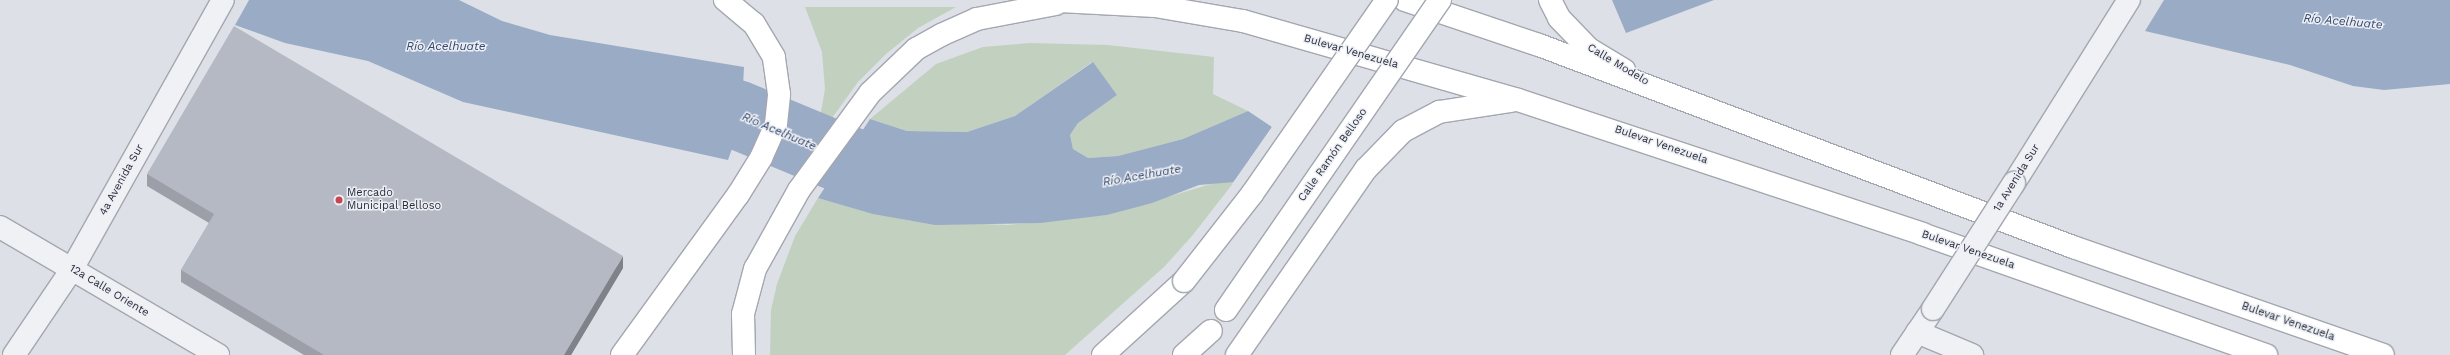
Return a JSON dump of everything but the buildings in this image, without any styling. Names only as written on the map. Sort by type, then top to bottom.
[{"type":"main road","points":[[622,354],[754,172],[776,124],[778,81],[766,40],[742,11],[724,0]]},
{"type":"main road","name":"Bulevar Venezuela","points":[[1040,0],[1155,6],[1243,21],[1518,100],[1922,234],[2266,355]]},
{"type":"main road","points":[[1103,355],[1184,281],[1261,182],[1387,0]]},
{"type":"main road","name":"Bulevar Venezuela","points":[[1405,0],[1660,90],[2072,247],[2383,355]]},
{"type":"main road","name":"Calle Ramón Belloso","points":[[1211,331],[1440,0]]},
{"type":"main road","name":"Calle Modelo","points":[[1550,0],[1560,18],[1588,49],[1660,90]]},
{"type":"main road","points":[[744,355],[743,314],[748,289],[799,190],[854,113],[894,68],[916,49],[940,35],[977,19],[1071,1]]},
{"type":"main road","points":[[1236,355],[1366,169],[1403,131],[1439,112],[1518,100]]},
{"type":"main road","points":[[1184,355],[1211,331]]},
{"type":"main road","points":[[1196,355],[1211,331]]},
{"type":"street","name":"1a Avenida Sur","points":[[1902,355],[2014,183],[2129,0]]},
{"type":"street","name":"4a Avenida Sur","points":[[14,355],[72,269],[218,8]]},
{"type":"street","name":"12a Calle Oriente","points":[[0,227],[218,355]]},
{"type":"street","points":[[1917,332],[1972,355]]},
{"type":"green space","points":[[805,7],[956,7],[918,28],[886,54],[858,82],[827,125],[818,129],[825,89],[822,52]]},
{"type":"green space","points":[[1029,43],[1108,45],[1214,57],[1213,94],[1248,111],[1183,139],[1118,156],[1088,158],[1073,149],[1070,135],[1078,123],[1117,95],[1092,62],[1015,116],[967,132],[907,131],[870,119],[936,64],[983,47]]},
{"type":"green space","points":[[1221,181],[1234,182],[1192,236],[1164,267],[1065,355],[770,355],[771,310],[777,284],[795,236],[818,198],[911,221],[1008,225],[1107,215]]},
{"type":"water","name":"Río Acelhuate","points":[[249,0],[459,0],[502,21],[550,35],[744,67],[741,123],[728,160],[463,102],[368,61],[285,43],[235,25]]},
{"type":"water","points":[[1612,0],[1714,0],[1626,33]]},
{"type":"water","name":"Río Acelhuate","points":[[2164,0],[2450,0],[2450,84],[2384,90],[2353,86],[2290,65],[2145,31]]},
{"type":"water","name":"Río Acelhuate","points":[[1093,62],[1117,95],[1078,123],[1070,135],[1073,149],[1088,158],[1118,156],[1183,139],[1248,111],[1272,127],[1234,182],[1199,185],[1152,203],[1107,215],[1040,223],[935,225],[873,214],[818,198],[870,119],[907,131],[967,132],[1015,116]]},
{"type":"pier","points":[[744,67],[747,92],[746,110],[730,161],[744,109]]},
{"type":"pier","points":[[868,118],[844,159],[816,197],[842,158]]},
{"type":"pier","points":[[1265,120],[1274,128],[1235,184],[1232,184],[1272,127]]},
{"type":"waterway","name":"Río Acelhuate","points":[[648,97],[736,114],[844,159],[880,171],[936,182]]},
{"type":"place","name":"Mercado Municipal Belloso","points":[[339,200]]}]
